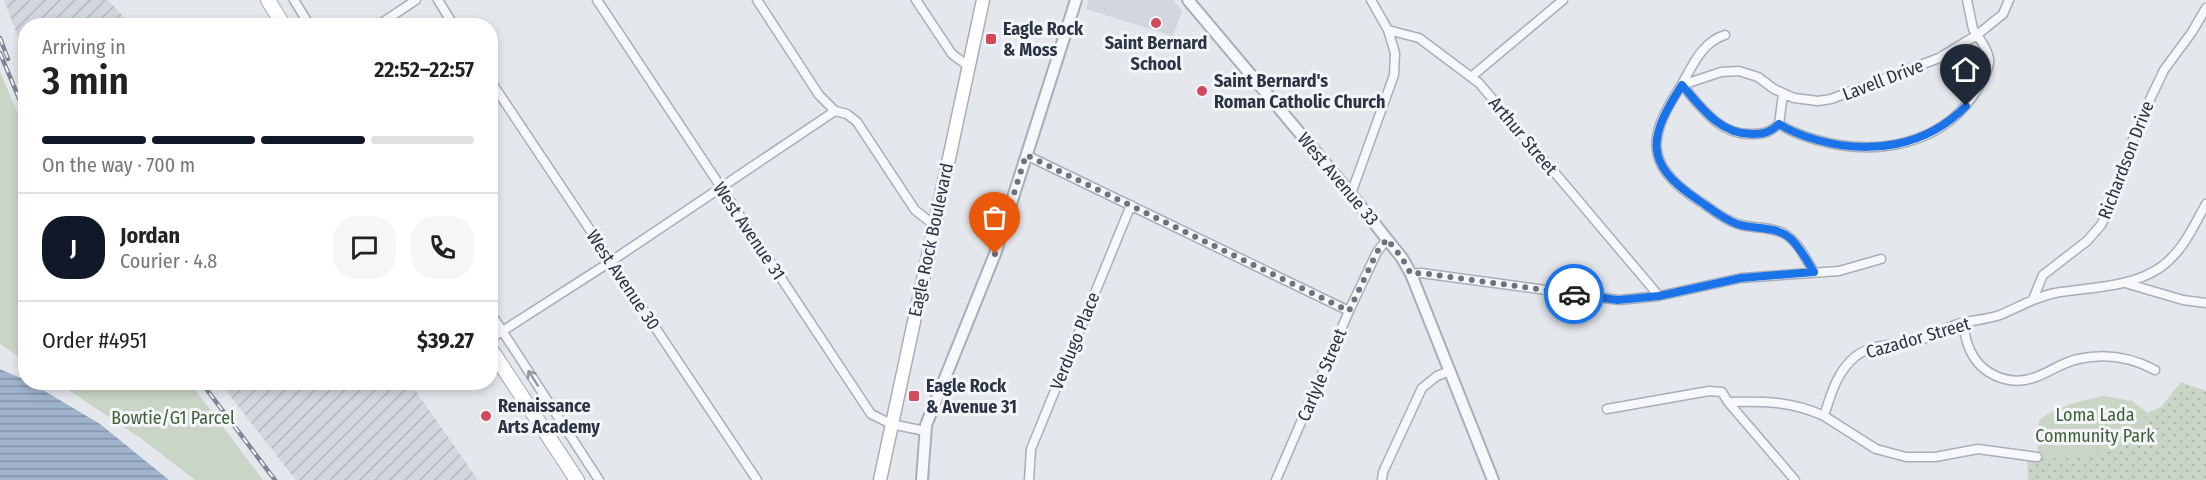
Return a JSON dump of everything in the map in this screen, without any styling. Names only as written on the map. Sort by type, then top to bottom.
[{"type":"main road","points":[[268,0],[279,18]]},
{"type":"main road","name":"Eagle Rock Boulevard","points":[[880,480],[983,0]]},
{"type":"main road","points":[[498,360],[577,480]]},
{"type":"street","points":[[294,0],[305,18]]},
{"type":"street","points":[[389,18],[416,0]]},
{"type":"street","points":[[438,0],[449,18]]},
{"type":"street","name":"West Avenue 31","points":[[597,0],[871,414],[891,424],[925,431]]},
{"type":"street","points":[[757,0],[819,95],[835,111],[847,114],[857,122],[915,210],[934,225]]},
{"type":"street","points":[[916,0],[952,54],[968,66]]},
{"type":"street","points":[[922,480],[925,431],[995,254],[1076,0]]},
{"type":"street","name":"West Avenue 33","points":[[1188,0],[1402,258],[1411,274],[1493,480]]},
{"type":"street","points":[[1351,194],[1394,75],[1395,53],[1388,30],[1371,0]]},
{"type":"street","points":[[1471,77],[1563,0]]},
{"type":"street","points":[[1779,124],[1791,132],[1849,146],[1882,147],[1916,140],[1931,134],[1956,117],[1982,83],[1988,68],[1989,54],[1973,29],[1967,0]]},
{"type":"street","name":"Lavell Drive","points":[[1682,85],[1721,72],[1738,71],[1758,77],[1783,94],[1794,98],[1818,101],[1843,96],[1939,58],[2003,14],[2009,0]]},
{"type":"street","name":"Richardson Drive","points":[[2034,299],[2043,275],[2087,241],[2101,225],[2116,196],[2134,136],[2164,70],[2192,32],[2206,8]]},
{"type":"street","name":"Arthur Street","points":[[1388,30],[1419,38],[1485,90],[1659,296]]},
{"type":"street","points":[[1725,34],[1705,45],[1661,119],[1657,152],[1665,172],[1679,188],[1726,219],[1746,226],[1775,230],[1790,238],[1814,272]]},
{"type":"street","points":[[1682,85],[1712,119],[1730,130],[1757,134],[1771,132],[1779,124],[1783,94]]},
{"type":"street","name":"West Avenue 30","points":[[498,92],[757,480]]},
{"type":"street","points":[[498,335],[835,111]]},
{"type":"street","points":[[1026,155],[1349,311]]},
{"type":"street","name":"Cazador Street","points":[[1824,416],[1840,373],[1856,356],[1875,347],[1922,340],[1962,323],[1998,315],[2034,299],[2055,293],[2124,283],[2148,274],[2169,260],[2188,238],[2206,204]]},
{"type":"street","name":"Verdugo Place","points":[[1029,480],[1031,449],[1131,205]]},
{"type":"street","name":"Carlyle Street","points":[[1276,480],[1349,311],[1377,252],[1387,239]]},
{"type":"street","points":[[1411,274],[1421,273],[1618,300],[1659,296],[1741,278],[1839,271],[1881,259]]},
{"type":"street","points":[[2124,283],[2183,300],[2206,303]]},
{"type":"street","points":[[1962,323],[1974,359],[1989,373],[2000,378],[2030,380],[2065,363],[2091,357],[2117,357],[2133,360],[2155,370]]},
{"type":"street","points":[[498,324],[599,480]]},
{"type":"street","points":[[1382,480],[1383,472],[1422,388],[1437,376],[1450,371]]},
{"type":"street","points":[[1607,409],[1708,391],[1722,392],[1795,480]]},
{"type":"street","points":[[1728,402],[1783,402],[1824,416],[1876,449],[1906,457],[1935,457],[1978,449],[2037,457]]},
{"type":"shaded area","points":[[4,0],[108,0],[125,18],[18,18],[18,37]]},
{"type":"shaded area","name":"Saint Bernard School","points":[[1088,0],[1173,0],[1182,11],[1173,36],[1086,9]]},
{"type":"shaded area","points":[[225,390],[415,390],[478,480],[296,480]]},
{"type":"green space","points":[[0,72],[18,114],[18,356],[0,344]]},
{"type":"green space","points":[[2181,382],[2206,391],[2206,480],[2028,480],[2027,459],[2133,434],[2148,413],[2161,407]]},
{"type":"green space","name":"Bowtie/G1 Parcel","points":[[68,390],[195,390],[263,480],[195,480],[142,439]]},
{"type":"green space","name":"Loma Lada Community Park","points":[[2103,396],[2132,401],[2148,413],[2125,443],[2115,449],[2094,454],[2038,459],[2039,421],[2053,411]]},
{"type":"water","points":[[0,369],[18,377],[18,390],[43,390],[100,424],[169,480],[0,480]]},
{"type":"railway","points":[[0,38],[8,59]]},
{"type":"railway","points":[[0,53],[18,96]]},
{"type":"railway","points":[[207,390],[275,480]]},
{"type":"way so far","points":[[995,254],[1026,155],[1349,311],[1377,252],[1387,239],[1411,274],[1421,273],[1574,294]]},
{"type":"place","name":"Saint Bernard School","points":[[1156,23]]},
{"type":"place","name":"Eagle Rock & Moss","points":[[991,39]]},
{"type":"place","name":"Saint Bernard's Roman Catholic Church","points":[[1202,91]]},
{"type":"place","name":"Eagle Rock & Avenue 31","points":[[914,396]]},
{"type":"place","name":"Renaissance Arts Academy","points":[[486,416]]},
{"type":"route","points":[[1574,294],[1618,300],[1659,296],[1741,278],[1814,272],[1790,238],[1775,230],[1736,224],[1726,219],[1679,188],[1665,172],[1657,152],[1658,130],[1666,109],[1682,85],[1720,126],[1738,133],[1748,135],[1771,132],[1779,124],[1791,132],[1820,141],[1849,146],[1882,147],[1916,140],[1945,125],[1966,106]]}]
